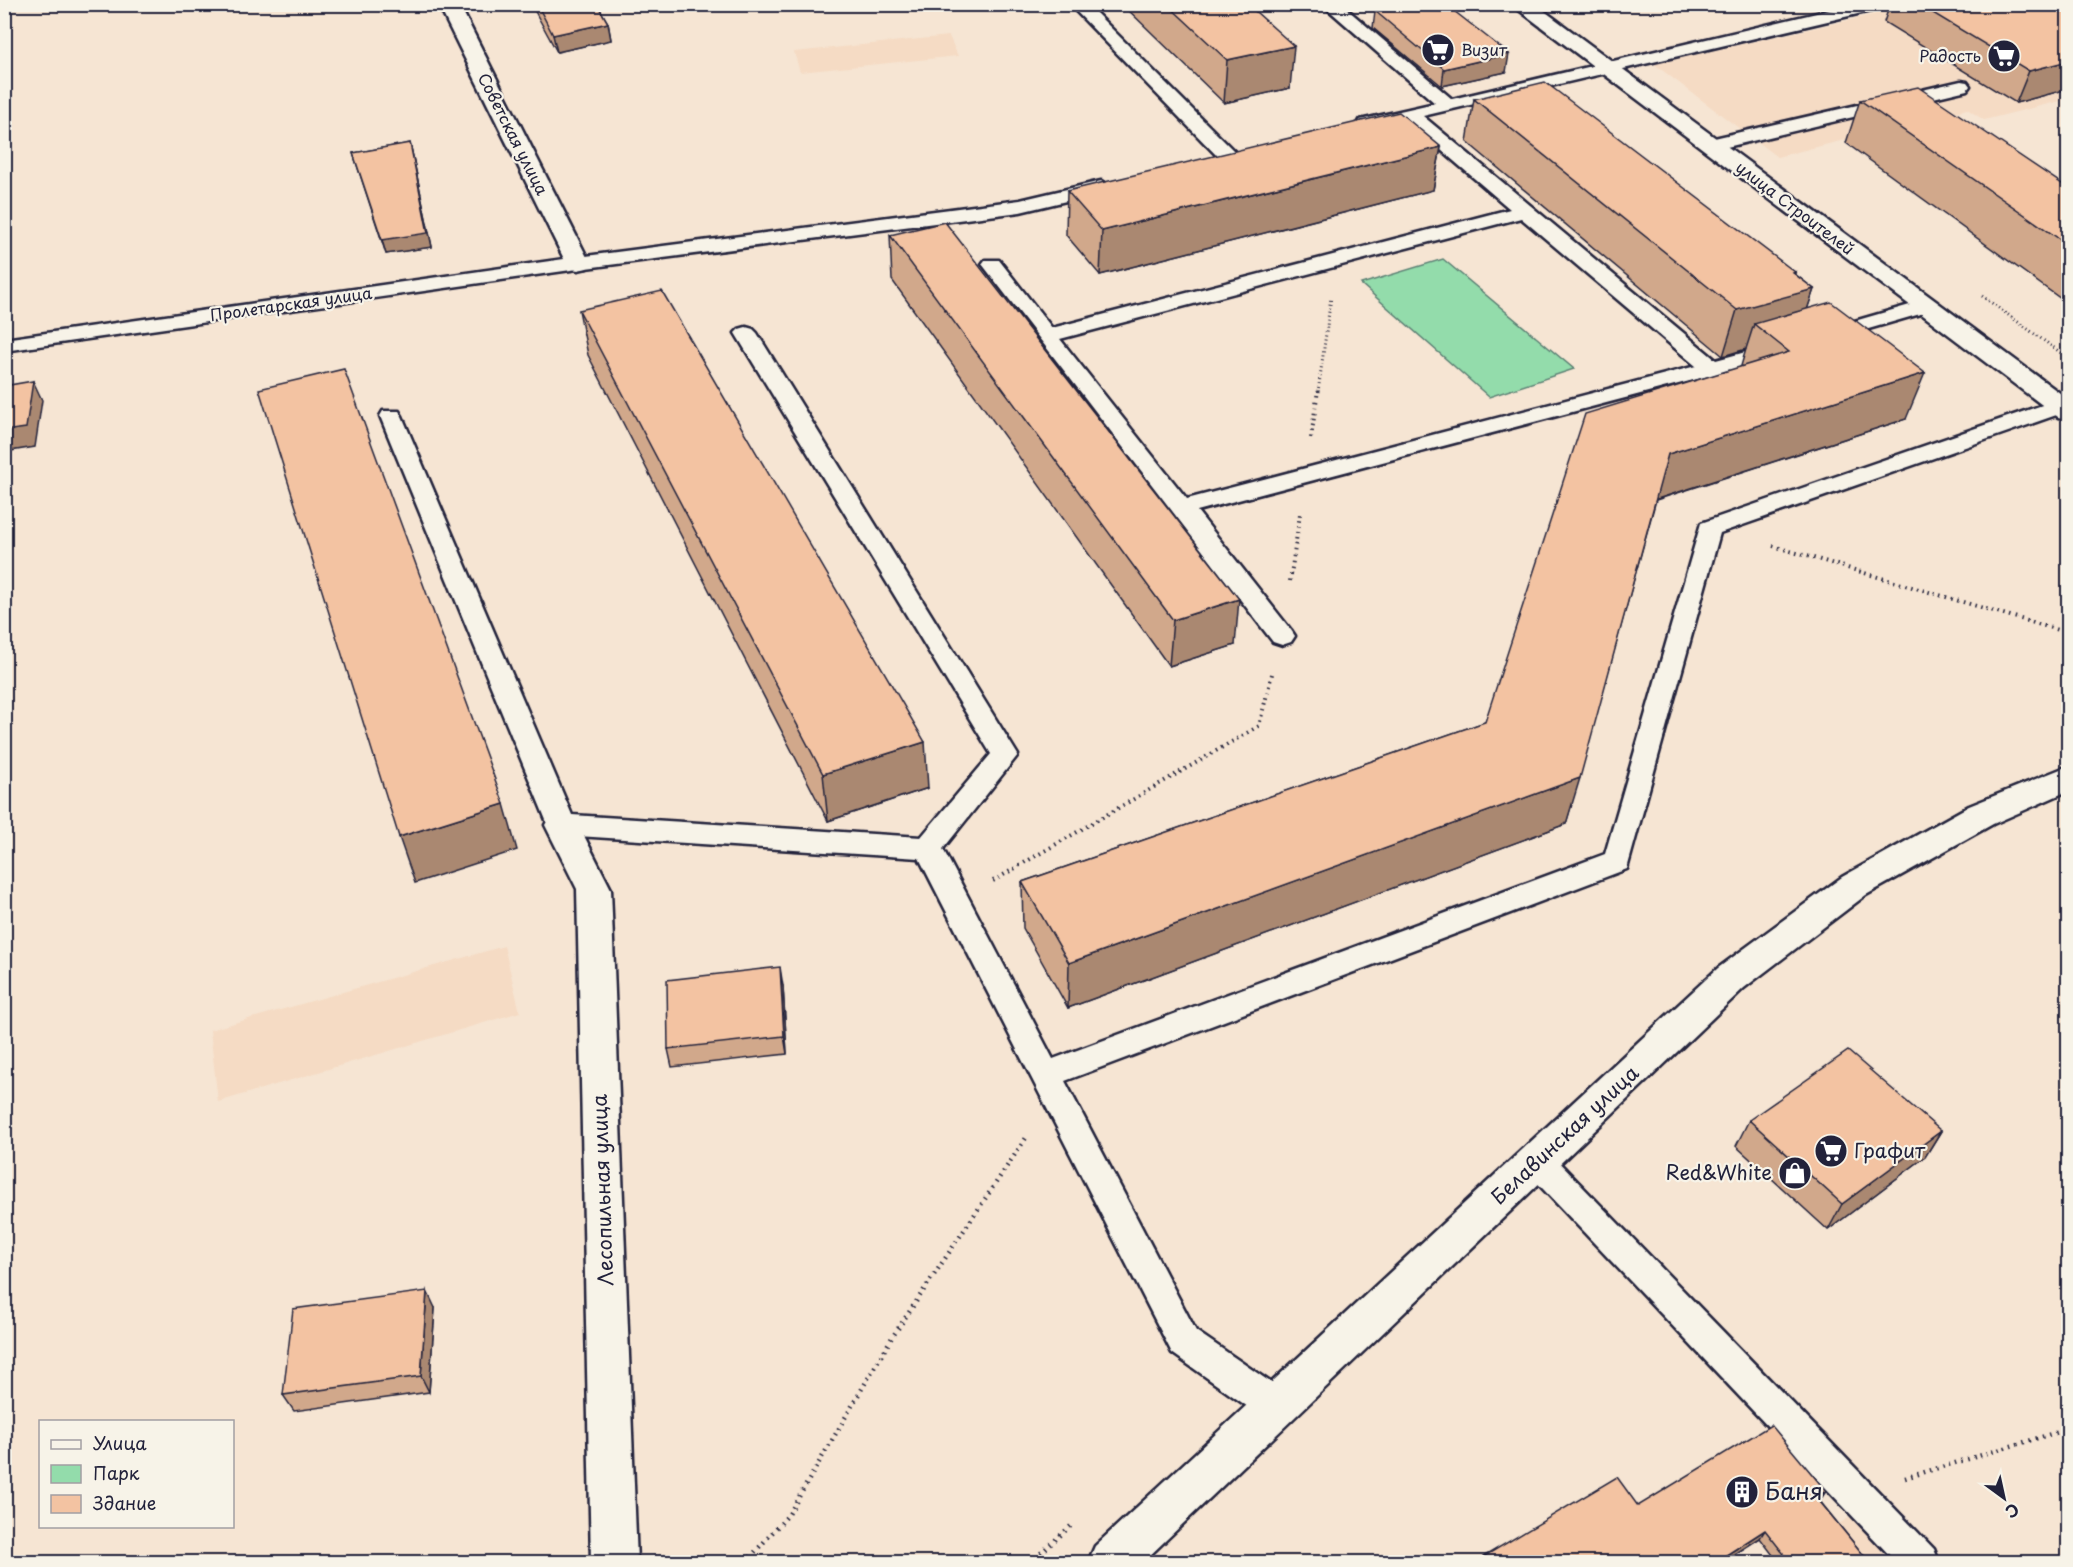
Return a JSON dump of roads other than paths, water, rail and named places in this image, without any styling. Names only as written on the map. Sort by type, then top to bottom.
[{"type":"main road","name":"Советская улица","points":[[448,4],[578,263]]},
{"type":"main road","name":"улица Строителей","points":[[1521,4],[2066,408]]},
{"type":"main road","name":"Белавинская улица","points":[[1111,1563],[1731,978],[1854,886],[1981,815],[2068,778]]},
{"type":"main road","name":"Лесопильная улица","points":[[562,825],[594,889],[614,1563]]},
{"type":"lane","points":[[1077,4],[1228,156]]},
{"type":"lane","points":[[1330,4],[1449,105]]},
{"type":"lane","points":[[1352,128],[1879,4]]},
{"type":"lane","points":[[1710,145],[1961,86]]},
{"type":"lane","points":[[1899,101],[1918,114]]},
{"type":"lane","points":[[1409,114],[1712,368]]},
{"type":"lane","points":[[1205,162],[1251,151]]},
{"type":"lane","name":"Пролетарская улица","points":[[4,345],[578,263],[1020,206],[1124,181]]},
{"type":"lane","points":[[1047,336],[1524,211]]},
{"type":"lane","points":[[992,264],[1282,636]]},
{"type":"lane","points":[[1182,508],[1712,368],[1927,306]]},
{"type":"lane","points":[[746,333],[1005,755],[928,848]]},
{"type":"lane","points":[[1050,1084],[1617,861],[1709,528],[2066,408]]},
{"type":"lane","points":[[391,416],[562,825],[928,848]]},
{"type":"lane","points":[[928,848],[1184,1342],[1277,1407]]},
{"type":"lane","points":[[1537,1161],[1921,1563]]},
{"type":"place","name":"Визит","points":[[1438,50]]},
{"type":"place","name":"Радость","points":[[2004,56]]},
{"type":"place","name":"Графит","points":[[1831,1151]]},
{"type":"place","name":"Red&White","points":[[1795,1173]]},
{"type":"place","name":"Баня","points":[[1742,1492]]}]
